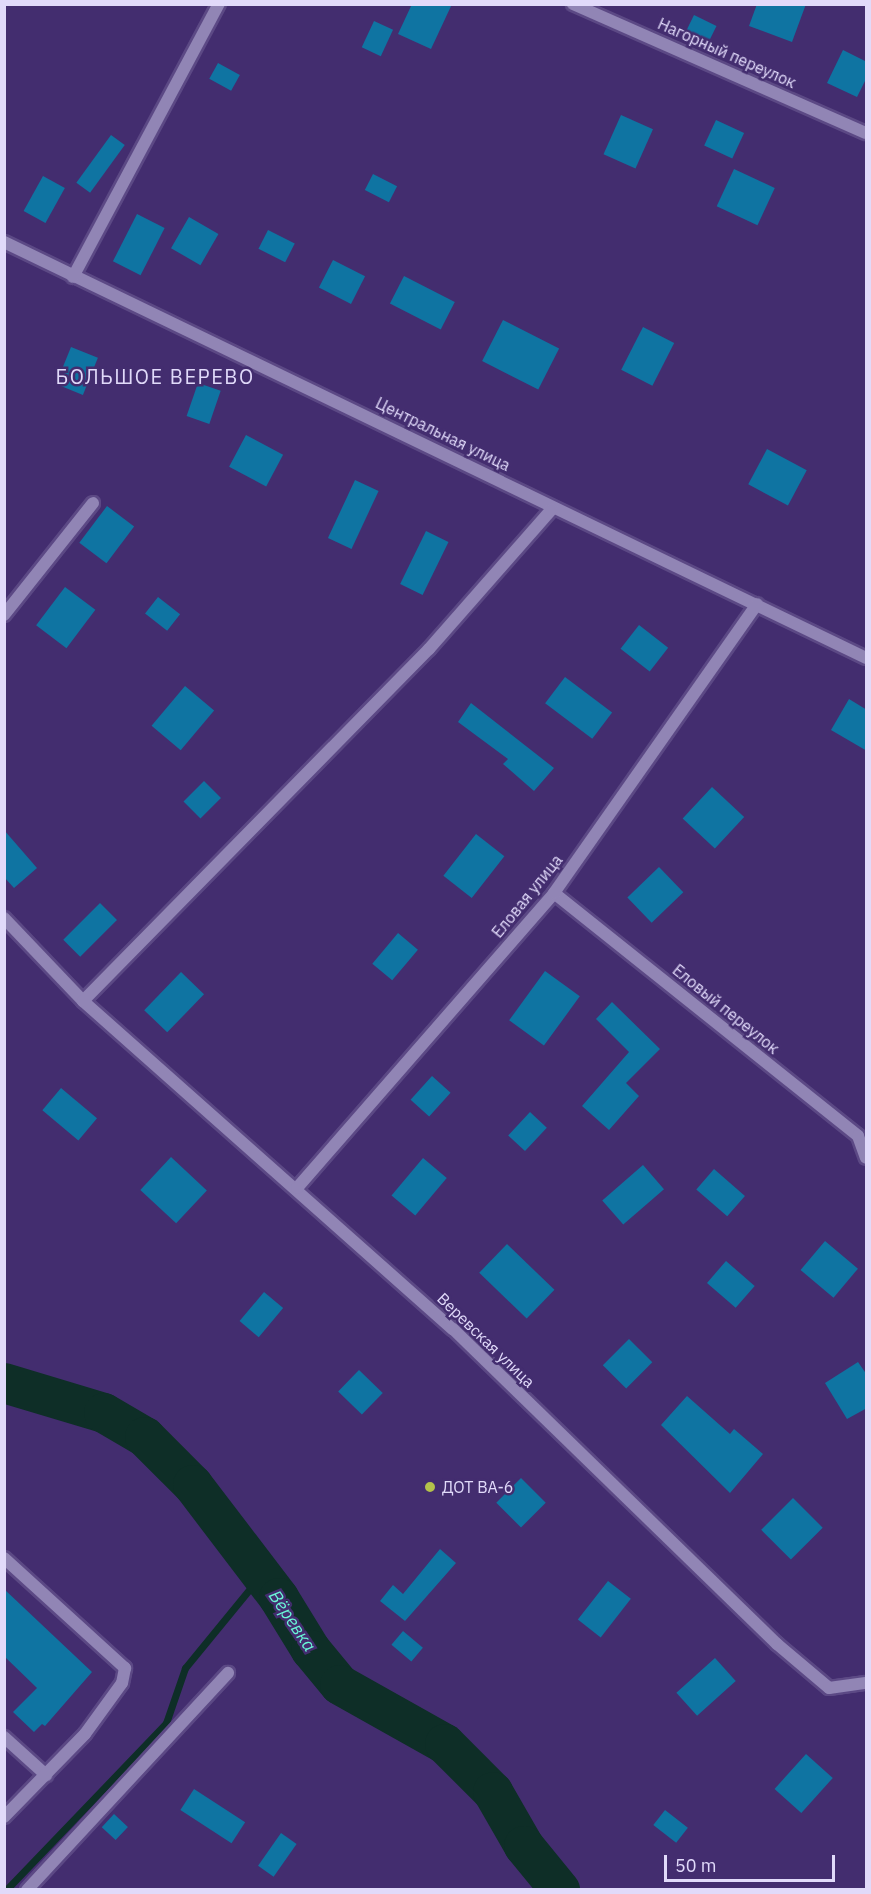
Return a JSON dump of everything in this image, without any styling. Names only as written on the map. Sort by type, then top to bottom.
[{"type":"street","points":[[74,277],[219,4]]},
{"type":"street","name":"Нагорный переулок","points":[[573,4],[867,133]]},
{"type":"street","name":"Центральная улица","points":[[4,242],[473,464],[552,509],[867,658]]},
{"type":"street","points":[[4,615],[93,503]]},
{"type":"street","points":[[83,1001],[429,649],[552,509]]},
{"type":"street","name":"Еловая улица","points":[[297,1188],[554,893],[757,604]]},
{"type":"street","name":"Еловый переулок","points":[[554,893],[858,1136],[867,1158]]},
{"type":"street","name":"Веревская улица","points":[[4,918],[83,1001],[297,1188],[453,1329],[777,1644],[829,1688],[867,1683]]},
{"type":"street","points":[[4,1558],[125,1668],[122,1683],[85,1734],[4,1817]]},
{"type":"street","points":[[27,1890],[228,1674]]},
{"type":"street","points":[[4,1737],[46,1775]]},
{"type":"building","points":[[412,4],[452,4],[431,49],[398,34]]},
{"type":"building","points":[[757,4],[806,4],[792,42],[749,26]]},
{"type":"building","points":[[694,15],[716,26],[708,43],[686,32]]},
{"type":"building","points":[[374,21],[393,30],[381,56],[362,47]]},
{"type":"building","points":[[843,50],[867,62],[867,77],[857,97],[827,83]]},
{"type":"building","points":[[218,63],[240,75],[231,91],[209,79]]},
{"type":"building","points":[[621,115],[653,129],[635,169],[604,154]]},
{"type":"building","points":[[716,120],[744,133],[732,158],[704,145]]},
{"type":"building","points":[[111,135],[125,145],[90,193],[76,183]]},
{"type":"building","points":[[734,169],[775,188],[757,225],[717,206]]},
{"type":"building","points":[[373,174],[397,186],[389,202],[365,190]]},
{"type":"building","points":[[43,176],[65,188],[45,223],[24,211]]},
{"type":"building","points":[[137,214],[165,228],[141,275],[113,261]]},
{"type":"building","points":[[189,217],[218,234],[200,265],[171,248]]},
{"type":"building","points":[[268,230],[295,244],[285,262],[258,249]]},
{"type":"building","points":[[333,260],[365,276],[351,304],[319,288]]},
{"type":"building","points":[[404,276],[455,302],[441,329],[390,304]]},
{"type":"building","points":[[503,320],[559,349],[538,390],[482,361]]},
{"type":"building","points":[[643,327],[674,343],[652,386],[621,370]]},
{"type":"building","points":[[71,347],[98,358],[83,395],[56,384]]},
{"type":"building","points":[[198,383],[221,391],[209,424],[187,416]]},
{"type":"building","points":[[246,435],[283,455],[266,487],[229,467]]},
{"type":"building","points":[[767,449],[807,470],[788,505],[748,484]]},
{"type":"building","points":[[355,480],[379,491],[352,549],[328,538]]},
{"type":"building","points":[[107,506],[134,526],[106,563],[79,543]]},
{"type":"building","points":[[426,531],[448,542],[423,595],[400,584]]},
{"type":"building","points":[[65,587],[95,610],[66,648],[36,625]]},
{"type":"building","points":[[158,597],[180,614],[167,631],[145,614]]},
{"type":"building","points":[[639,625],[668,648],[650,671],[621,649]]},
{"type":"building","points":[[565,677],[612,713],[592,739],[545,703]]},
{"type":"building","points":[[185,686],[214,710],[181,750],[152,726]]},
{"type":"building","points":[[849,699],[867,710],[867,751],[831,730]]},
{"type":"building","points":[[471,703],[554,768],[534,791],[503,764],[508,759],[458,722]]},
{"type":"building","points":[[204,781],[221,798],[200,818],[183,802]]},
{"type":"building","points":[[712,787],[744,817],[715,848],[683,818]]},
{"type":"building","points":[[4,830],[37,868],[14,888],[4,877]]},
{"type":"building","points":[[476,834],[504,856],[472,898],[443,876]]},
{"type":"building","points":[[659,867],[683,892],[652,923],[627,898]]},
{"type":"building","points":[[100,903],[117,920],[80,957],[63,940]]},
{"type":"building","points":[[398,933],[418,950],[392,980],[372,964]]},
{"type":"building","points":[[545,971],[580,996],[544,1046],[509,1020]]},
{"type":"building","points":[[181,972],[204,994],[167,1032],[144,1010]]},
{"type":"building","points":[[612,1002],[660,1049],[626,1083],[639,1096],[609,1130],[582,1106],[629,1052],[596,1019]]},
{"type":"building","points":[[432,1076],[451,1093],[429,1117],[411,1100]]},
{"type":"building","points":[[61,1088],[97,1118],[78,1140],[42,1110]]},
{"type":"building","points":[[530,1112],[547,1128],[525,1151],[508,1135]]},
{"type":"building","points":[[171,1157],[207,1190],[176,1223],[140,1190]]},
{"type":"building","points":[[423,1158],[447,1178],[415,1215],[392,1196]]},
{"type":"building","points":[[643,1165],[664,1189],[623,1225],[602,1200]]},
{"type":"building","points":[[714,1169],[745,1196],[727,1216],[696,1189]]},
{"type":"building","points":[[825,1241],[858,1269],[834,1298],[801,1270]]},
{"type":"building","points":[[507,1244],[554,1290],[527,1319],[479,1273]]},
{"type":"building","points":[[726,1261],[755,1286],[736,1308],[707,1283]]},
{"type":"building","points":[[264,1292],[283,1308],[259,1337],[240,1321]]},
{"type":"building","points":[[629,1339],[652,1362],[626,1388],[603,1365]]},
{"type":"building","points":[[858,1362],[867,1375],[867,1408],[847,1419],[825,1383]]},
{"type":"building","points":[[359,1370],[383,1393],[362,1415],[338,1392]]},
{"type":"building","points":[[687,1396],[730,1434],[734,1429],[763,1454],[730,1493],[661,1425]]},
{"type":"building","points":[[521,1478],[546,1503],[521,1527],[496,1503]]},
{"type":"building","points":[[793,1498],[823,1528],[791,1560],[761,1530]]},
{"type":"building","points":[[440,1549],[456,1563],[405,1621],[380,1601],[393,1585],[403,1594]]},
{"type":"building","points":[[608,1581],[631,1599],[601,1637],[578,1620]]},
{"type":"building","points":[[4,1589],[92,1672],[45,1726],[42,1724],[34,1732],[13,1712],[37,1688],[4,1656]]},
{"type":"building","points":[[403,1631],[423,1648],[411,1662],[391,1645]]},
{"type":"building","points":[[715,1658],[736,1681],[697,1716],[676,1693]]},
{"type":"building","points":[[806,1754],[833,1778],[801,1813],[775,1789]]},
{"type":"building","points":[[194,1789],[245,1822],[232,1843],[180,1810]]},
{"type":"building","points":[[665,1810],[688,1828],[676,1843],[653,1825]]},
{"type":"building","points":[[114,1814],[128,1827],[116,1840],[102,1827]]},
{"type":"building","points":[[281,1833],[297,1844],[274,1877],[258,1866]]},
{"type":"waterway","name":"Вёревка","points":[[4,1383],[104,1413],[145,1437],[193,1485],[279,1598],[311,1650],[340,1685],[445,1744],[493,1792],[524,1846],[560,1890]]},
{"type":"waterway","points":[[6,1890],[166,1723],[185,1668],[261,1575]]},
{"type":"place","name":"ДОТ ВА-6","points":[[430,1487]]},
{"type":"district","name":"БОЛЬШОЕ ВЕРЕВО","points":[[155,376]]}]
